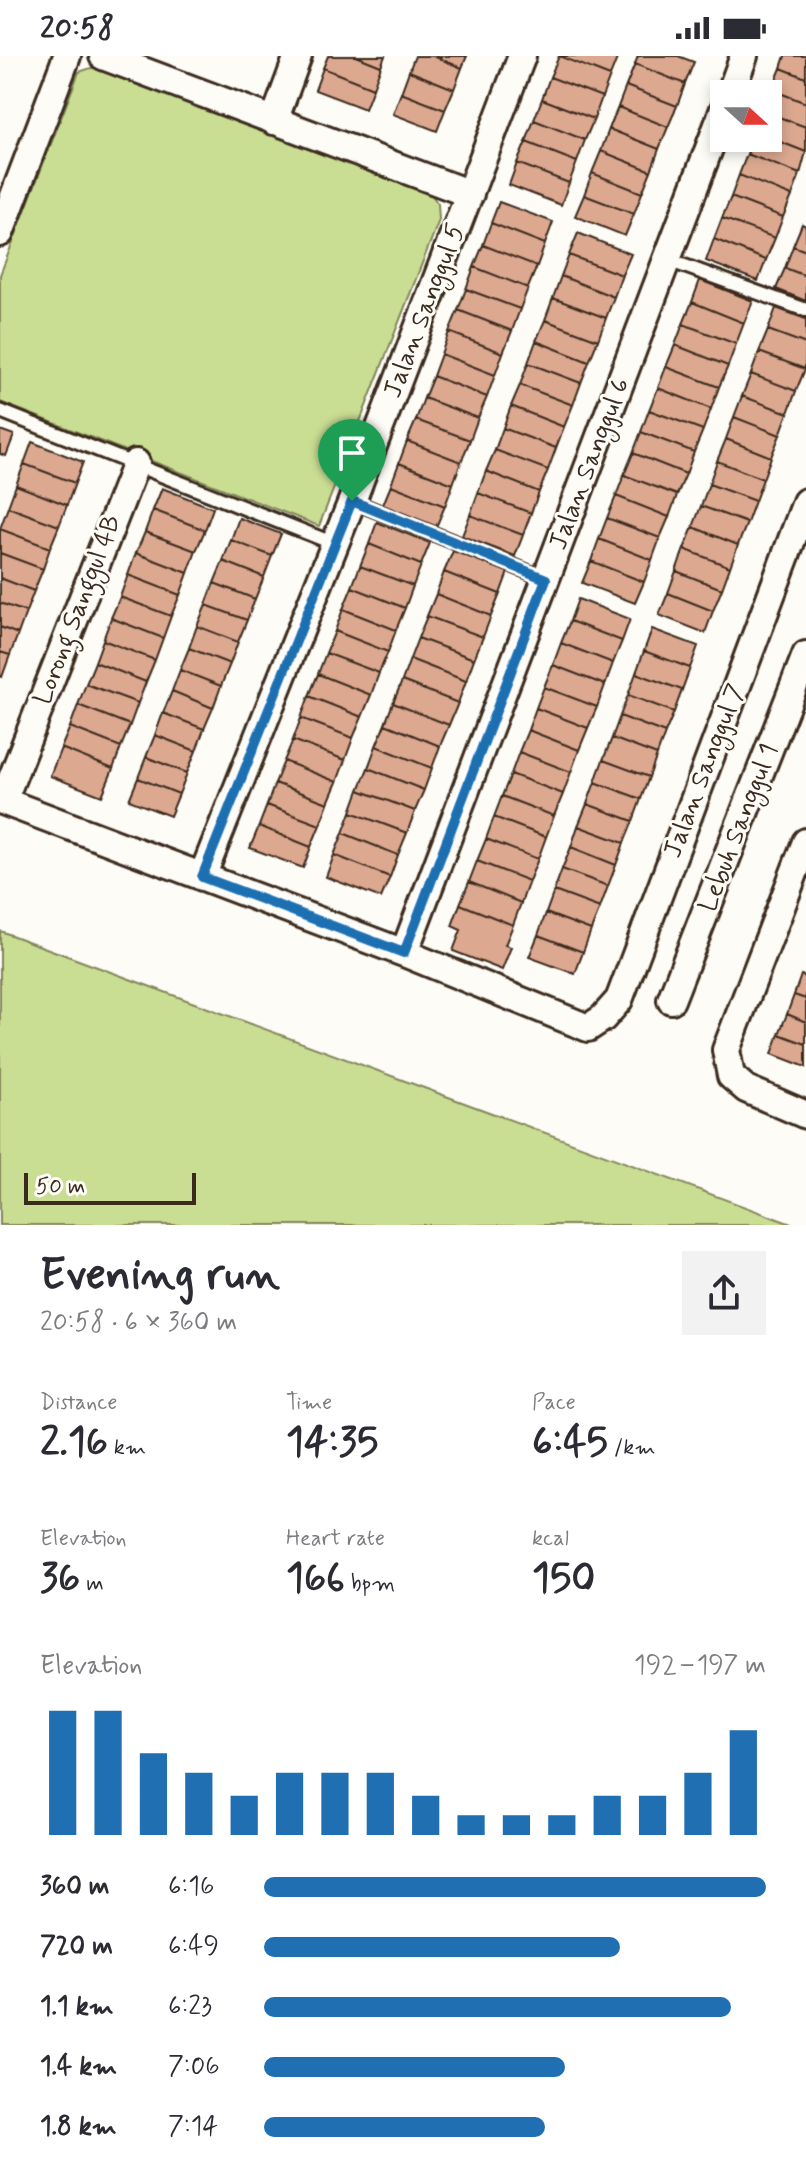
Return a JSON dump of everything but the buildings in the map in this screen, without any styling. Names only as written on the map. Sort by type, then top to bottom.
[{"type":"street","points":[[0,233],[67,56]]},
{"type":"street","points":[[103,56],[470,194]]},
{"type":"street","points":[[274,121],[298,56]]},
{"type":"street","name":"Jalan Sanggul 5","points":[[202,877],[352,501],[522,56]]},
{"type":"street","points":[[735,80],[744,56]]},
{"type":"street","name":"Jalan Sanggul 6","points":[[404,953],[710,147]]},
{"type":"street","name":"Lorong Sanggul 4B","points":[[2,801],[136,463]]},
{"type":"street","name":"Jalan Sanggul 7","points":[[404,953],[588,1028],[603,1018],[619,1000],[806,502]]},
{"type":"street","name":"Lebuh Sanggul 1","points":[[671,1000],[806,655]]},
{"type":"street","points":[[2,801],[404,953]]},
{"type":"street","points":[[806,842],[726,1050],[731,1076],[746,1089],[806,1115]]},
{"type":"lane","points":[[668,260],[806,310]]},
{"type":"lane","points":[[0,411],[335,544]]},
{"type":"lane","points":[[352,501],[546,579]]},
{"type":"green space","points":[[102,68],[427,188],[438,204],[439,220],[319,526],[0,402],[0,275],[79,72]]},
{"type":"green space","points":[[0,931],[794,1225],[0,1225]]},
{"type":"route","points":[[352,501],[546,579],[404,953],[202,877],[352,501]]}]
